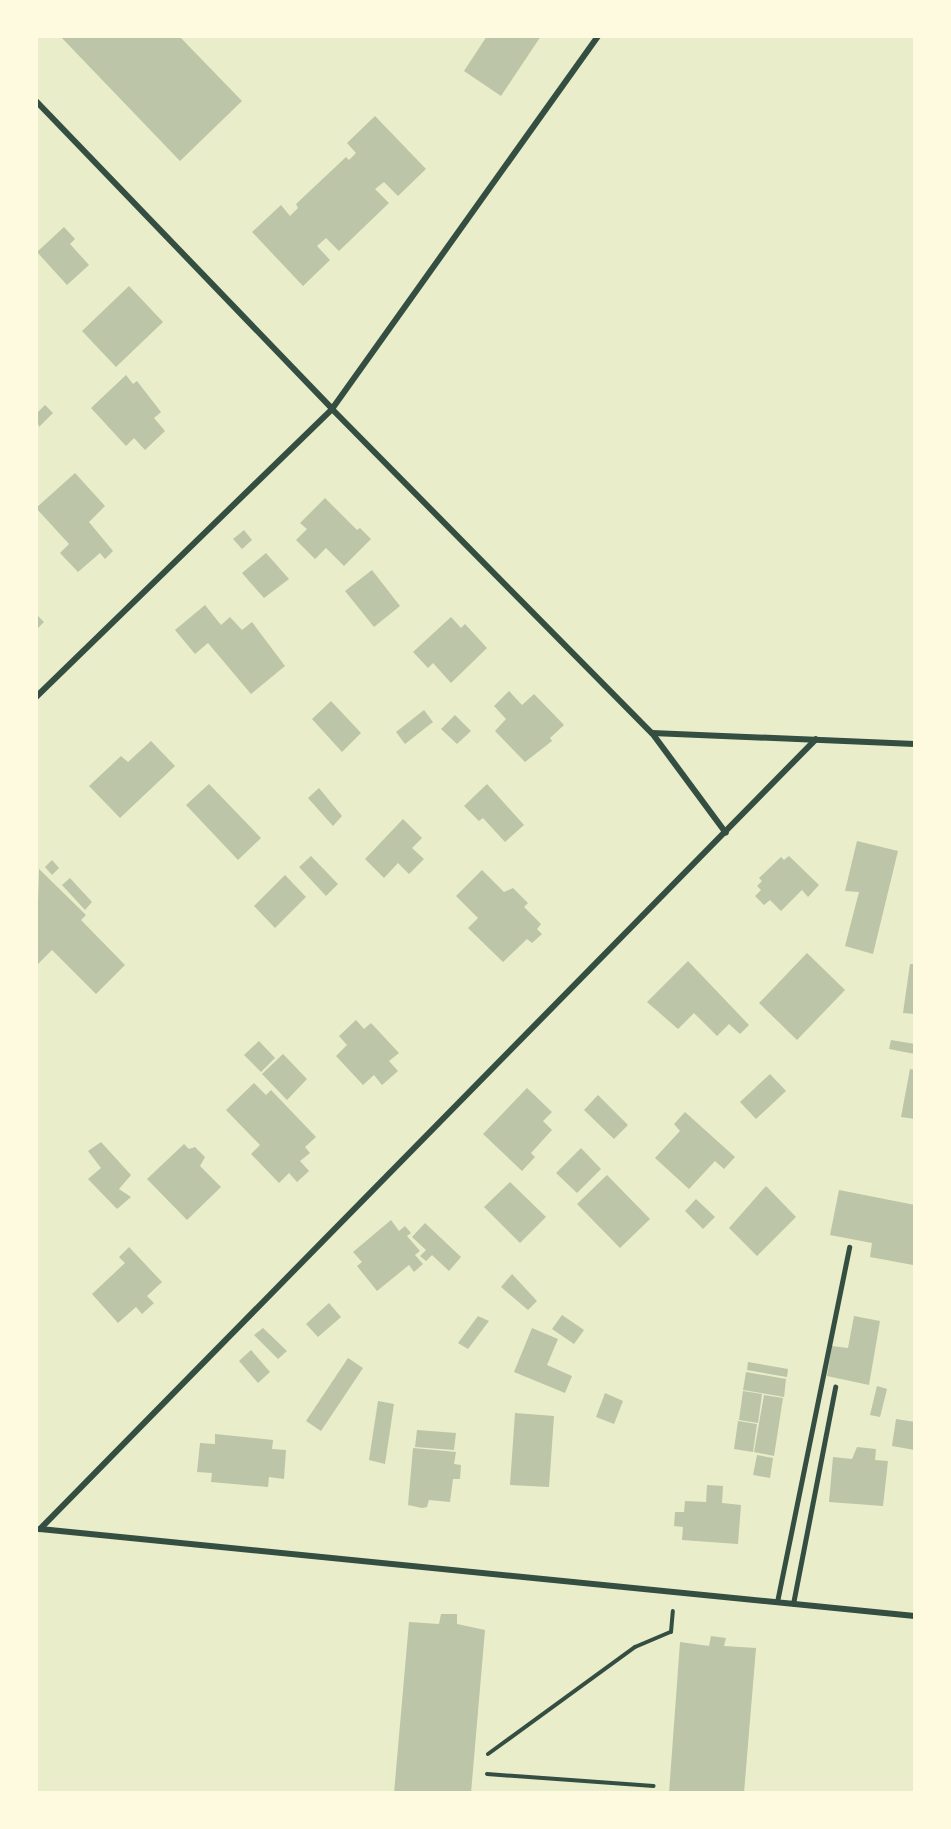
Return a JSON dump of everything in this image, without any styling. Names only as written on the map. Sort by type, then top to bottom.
[{"type":"street","points":[[36,697],[332,409],[598,36]]},
{"type":"street","points":[[36,100],[332,409],[652,733],[726,833]]},
{"type":"street","points":[[652,733],[915,744]]},
{"type":"street","points":[[38,1528],[726,833],[816,739]]},
{"type":"street","points":[[38,1528],[915,1616]]},
{"type":"lane","points":[[777,1602],[849,1247]]},
{"type":"lane","points":[[793,1604],[835,1387]]},
{"type":"path","points":[[488,1754],[635,1647],[671,1632],[675,1592]]},
{"type":"path","points":[[488,1774],[654,1786]]},
{"type":"building","points":[[60,36],[179,36],[242,101],[180,161]]},
{"type":"building","points":[[487,36],[541,36],[501,96],[464,71]]},
{"type":"building","points":[[375,116],[426,169],[398,196],[384,182],[375,189],[389,203],[339,251],[326,238],[317,246],[330,260],[303,286],[252,232],[281,205],[290,216],[298,208],[296,204],[346,157],[349,160],[356,153],[347,143]]},
{"type":"building","points":[[64,227],[75,239],[70,244],[89,265],[67,285],[37,252]]},
{"type":"building","points":[[129,286],[163,322],[116,367],[82,331]]},
{"type":"building","points":[[126,375],[133,384],[137,381],[161,412],[154,418],[165,431],[145,450],[134,438],[126,446],[91,408]]},
{"type":"building","points":[[45,405],[53,413],[39,427],[36,414]]},
{"type":"building","points":[[75,473],[105,506],[89,522],[113,551],[105,559],[100,553],[78,572],[60,553],[69,544],[36,508]]},
{"type":"building","points":[[325,498],[357,530],[360,528],[371,539],[344,566],[326,548],[315,559],[296,540],[307,529],[300,523]]},
{"type":"building","points":[[244,530],[252,540],[242,549],[233,539]]},
{"type":"building","points":[[266,553],[289,579],[264,598],[242,573]]},
{"type":"building","points":[[372,570],[400,606],[374,627],[345,591]]},
{"type":"building","points":[[205,605],[221,625],[230,617],[242,630],[252,622],[285,666],[251,694],[208,643],[195,654],[175,630]]},
{"type":"building","points":[[36,614],[44,622],[36,630]]},
{"type":"building","points":[[451,617],[461,628],[465,624],[487,648],[451,683],[433,663],[428,668],[413,652]]},
{"type":"building","points":[[509,691],[522,705],[534,694],[564,725],[550,738],[552,741],[525,762],[495,731],[506,719],[494,706]]},
{"type":"building","points":[[331,701],[361,733],[342,752],[312,719]]},
{"type":"building","points":[[424,710],[433,722],[405,744],[396,732]]},
{"type":"building","points":[[455,715],[471,731],[457,744],[441,729]]},
{"type":"building","points":[[151,741],[175,766],[120,818],[89,786],[121,756],[128,762]]},
{"type":"building","points":[[209,784],[261,838],[238,860],[186,805]]},
{"type":"building","points":[[487,784],[524,825],[505,842],[483,818],[479,821],[464,806]]},
{"type":"building","points":[[319,788],[342,816],[333,826],[308,798]]},
{"type":"building","points":[[403,819],[422,838],[412,848],[424,859],[409,874],[398,863],[384,878],[365,859]]},
{"type":"building","points":[[857,841],[898,851],[873,954],[845,946],[859,892],[845,891]]},
{"type":"building","points":[[311,856],[338,884],[326,896],[299,867]]},
{"type":"building","points":[[789,856],[819,885],[808,897],[802,890],[781,911],[770,900],[764,905],[755,896],[761,890],[757,886],[762,881],[759,878],[781,857],[784,860]]},
{"type":"building","points":[[52,860],[59,868],[52,875],[45,867]]},
{"type":"building","points":[[39,869],[86,915],[81,920],[125,965],[96,994],[52,950],[36,966]]},
{"type":"building","points":[[482,870],[504,892],[513,888],[528,903],[524,907],[541,924],[537,929],[542,934],[532,943],[527,939],[503,962],[468,928],[478,918],[456,896]]},
{"type":"building","points":[[285,875],[306,897],[275,928],[254,906]]},
{"type":"building","points":[[70,878],[92,902],[85,910],[62,885]]},
{"type":"building","points":[[807,953],[845,990],[797,1040],[759,1003]]},
{"type":"building","points":[[688,961],[749,1025],[740,1034],[729,1024],[717,1036],[694,1013],[678,1029],[647,1002]]},
{"type":"building","points":[[910,964],[915,964],[915,1014],[903,1013]]},
{"type":"building","points":[[356,1020],[364,1029],[371,1023],[399,1053],[389,1061],[398,1071],[382,1085],[374,1075],[363,1085],[336,1056],[347,1045],[339,1036]]},
{"type":"building","points":[[891,1040],[915,1044],[915,1054],[889,1049]]},
{"type":"building","points":[[259,1041],[275,1058],[261,1072],[244,1055]]},
{"type":"building","points":[[283,1054],[307,1079],[287,1100],[262,1074]]},
{"type":"building","points":[[910,1069],[915,1070],[915,1119],[901,1117]]},
{"type":"building","points":[[770,1074],[786,1091],[756,1119],[740,1102]]},
{"type":"building","points":[[254,1083],[266,1095],[271,1090],[316,1137],[305,1147],[310,1153],[300,1161],[309,1171],[297,1182],[289,1173],[279,1183],[251,1154],[260,1145],[226,1110]]},
{"type":"building","points":[[527,1088],[552,1112],[543,1121],[552,1130],[531,1153],[535,1157],[522,1171],[483,1134]]},
{"type":"building","points":[[598,1095],[628,1125],[614,1139],[584,1110]]},
{"type":"building","points":[[685,1112],[735,1157],[724,1169],[715,1161],[689,1189],[655,1158],[680,1131],[674,1124]]},
{"type":"building","points":[[101,1142],[131,1175],[119,1189],[131,1197],[117,1209],[88,1179],[101,1168],[88,1151]]},
{"type":"building","points":[[184,1144],[189,1149],[195,1147],[205,1157],[200,1166],[221,1187],[187,1220],[147,1179]]},
{"type":"building","points":[[581,1148],[601,1169],[577,1193],[556,1173]]},
{"type":"building","points":[[607,1175],[650,1219],[620,1248],[577,1204]]},
{"type":"building","points":[[510,1182],[546,1217],[520,1243],[484,1207]]},
{"type":"building","points":[[766,1186],[796,1217],[757,1256],[729,1228]]},
{"type":"building","points":[[839,1190],[915,1205],[913,1265],[870,1257],[872,1243],[830,1235]]},
{"type":"building","points":[[696,1199],[715,1217],[703,1229],[685,1211]]},
{"type":"building","points":[[391,1220],[399,1231],[405,1226],[411,1233],[407,1236],[420,1251],[415,1255],[423,1264],[414,1272],[409,1265],[377,1291],[357,1266],[362,1262],[353,1252]]},
{"type":"building","points":[[425,1223],[461,1257],[449,1271],[432,1255],[426,1261],[420,1256],[426,1250],[412,1237]]},
{"type":"building","points":[[129,1247],[162,1282],[147,1296],[154,1303],[142,1314],[136,1307],[118,1323],[92,1294],[125,1263],[119,1257]]},
{"type":"building","points":[[512,1274],[537,1301],[528,1310],[501,1287]]},
{"type":"building","points":[[329,1303],[341,1317],[318,1337],[306,1324]]},
{"type":"building","points":[[562,1315],[584,1330],[574,1344],[552,1329]]},
{"type":"building","points":[[478,1316],[489,1321],[468,1349],[458,1343]]},
{"type":"building","points":[[854,1316],[880,1321],[869,1385],[827,1376],[832,1346],[848,1348]]},
{"type":"building","points":[[263,1328],[287,1351],[278,1359],[254,1335]]},
{"type":"building","points":[[532,1328],[558,1339],[547,1365],[572,1376],[565,1393],[514,1372]]},
{"type":"building","points":[[251,1350],[270,1372],[258,1383],[239,1361]]},
{"type":"building","points":[[348,1358],[363,1368],[321,1431],[306,1421]]},
{"type":"building","points":[[748,1362],[788,1369],[787,1377],[747,1370]]},
{"type":"building","points":[[746,1372],[786,1379],[784,1397],[743,1390]]},
{"type":"building","points":[[877,1386],[887,1389],[880,1417],[870,1415]]},
{"type":"building","points":[[743,1391],[762,1394],[758,1423],[739,1420]]},
{"type":"building","points":[[605,1393],[623,1401],[614,1424],[596,1417]]},
{"type":"building","points":[[764,1395],[783,1398],[774,1456],[754,1452]]},
{"type":"building","points":[[378,1401],[394,1404],[385,1464],[369,1460]]},
{"type":"building","points":[[515,1413],[554,1416],[549,1487],[510,1485]]},
{"type":"building","points":[[896,1419],[915,1422],[915,1450],[892,1446]]},
{"type":"building","points":[[738,1421],[757,1424],[753,1452],[734,1449]]},
{"type":"building","points":[[417,1430],[456,1433],[454,1450],[415,1447]]},
{"type":"building","points":[[215,1434],[273,1440],[272,1449],[286,1450],[284,1479],[269,1477],[268,1487],[211,1482],[212,1473],[197,1472],[200,1443],[215,1444]]},
{"type":"building","points":[[857,1447],[876,1449],[875,1460],[888,1461],[883,1506],[829,1502],[833,1457],[852,1459]]},
{"type":"building","points":[[413,1448],[456,1452],[454,1464],[461,1465],[460,1479],[453,1479],[450,1502],[429,1500],[427,1507],[422,1508],[408,1505]]},
{"type":"building","points":[[757,1455],[773,1458],[770,1478],[753,1475]]},
{"type":"building","points":[[707,1485],[723,1486],[722,1503],[741,1505],[738,1544],[682,1540],[683,1527],[674,1526],[675,1512],[684,1512],[685,1501],[706,1502]]},
{"type":"building","points":[[441,1614],[457,1614],[457,1624],[485,1630],[471,1793],[394,1793],[409,1622],[439,1624]]},
{"type":"building","points":[[711,1636],[726,1638],[724,1646],[756,1648],[744,1793],[669,1793],[680,1642],[709,1646]]}]
